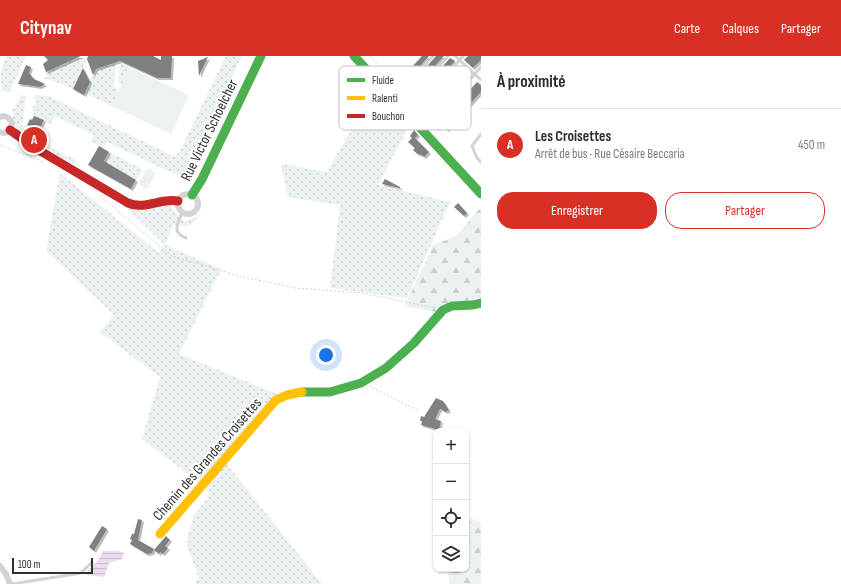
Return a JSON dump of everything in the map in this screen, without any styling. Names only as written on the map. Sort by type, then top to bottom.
[{"type":"street","name":"Rue Victor Schoelcher","points":[[192,195],[202,179],[261,56]]},
{"type":"street","points":[[354,56],[363,66]]},
{"type":"street","points":[[0,117],[6,116],[12,123],[10,130],[7,133],[0,132]]},
{"type":"street","points":[[10,130],[37,149],[134,206],[142,206],[168,199],[178,201]]},
{"type":"street","points":[[422,130],[481,194]]},
{"type":"street","points":[[185,194],[192,195],[197,201],[196,209],[190,213],[182,212],[178,206],[180,196],[185,194]]},
{"type":"street","points":[[443,310],[452,306],[481,303]]},
{"type":"street","name":"Chemin des Grandes Croisettes","points":[[160,534],[276,400],[287,395],[302,392],[330,392],[367,380],[386,368],[414,343],[443,310]]},
{"type":"street","points":[[0,566],[11,584]]},
{"type":"lane","points":[[424,66],[433,56]]},
{"type":"lane","points":[[439,66],[448,56]]},
{"type":"lane","points":[[455,56],[466,66]]},
{"type":"lane","points":[[455,66],[464,56]]},
{"type":"lane","points":[[471,79],[481,67]]},
{"type":"lane","points":[[471,70],[481,80]]},
{"type":"lane","points":[[481,134],[472,146],[476,158],[481,162]]},
{"type":"lane","points":[[182,212],[176,228],[181,236],[186,238]]},
{"type":"lane","points":[[11,584],[81,572],[92,562]]},
{"type":"path","points":[[370,56],[379,66]]},
{"type":"path","points":[[439,130],[444,135]]},
{"type":"path","points":[[0,145],[49,164]]},
{"type":"path","points":[[98,194],[172,256],[243,277],[296,288],[363,293],[443,310]]},
{"type":"path","points":[[367,380],[371,387],[419,411]]},
{"type":"green space","points":[[7,56],[26,56],[9,93],[2,90],[1,80],[1,72]]},
{"type":"green space","points":[[226,56],[242,56],[183,178],[107,142],[103,148],[91,141],[94,135],[55,116],[50,124],[34,116],[32,106],[36,106],[34,95],[48,96],[173,156],[179,153]]},
{"type":"green space","points":[[78,57],[87,59],[73,89],[45,79],[47,74],[46,72]]},
{"type":"green space","points":[[116,62],[113,87],[119,90],[112,106],[84,93],[96,69]]},
{"type":"green space","points":[[120,63],[130,68],[122,84],[118,82]]},
{"type":"green space","points":[[130,68],[189,95],[171,134],[112,106]]},
{"type":"green space","points":[[21,95],[26,96],[20,135],[14,122],[13,108],[15,108]]},
{"type":"green space","points":[[351,130],[407,130],[378,185],[450,202],[407,298],[330,288],[340,205],[288,197],[281,164],[327,172]]},
{"type":"green space","points":[[41,143],[76,160],[71,163],[48,150],[48,148]]},
{"type":"green space","points":[[109,152],[143,170],[136,180],[104,161]]},
{"type":"green space","points":[[148,168],[156,173],[147,189],[138,184]]},
{"type":"green space","points":[[60,173],[159,253],[165,245],[221,269],[179,354],[279,395],[222,458],[322,584],[195,584],[199,577],[186,543],[194,515],[210,495],[205,487],[142,439],[160,377],[100,332],[114,315],[46,251]]},
{"type":"green space","points":[[165,204],[170,206],[179,217],[187,221],[202,212],[196,221],[190,225],[173,225],[165,245],[125,206],[140,210]]},
{"type":"green space","points":[[481,207],[481,301],[436,312],[405,306],[433,245],[456,236]]},
{"type":"green space","points":[[469,517],[481,523],[481,584],[450,584],[448,572],[469,572]]},
{"type":"shaded area","points":[[103,551],[118,551],[124,553],[122,559],[109,563],[104,577],[87,575],[88,571],[99,559]]},
{"type":"building","points":[[44,56],[81,56],[46,72],[43,64],[48,60]]},
{"type":"building","points":[[88,56],[153,56],[161,60],[161,56],[172,56],[171,78],[157,78],[120,61],[96,69],[93,75],[87,59]]},
{"type":"building","points":[[422,56],[429,56],[420,66],[413,66]]},
{"type":"building","points":[[436,56],[444,56],[435,66],[427,66]]},
{"type":"building","points":[[468,56],[481,56],[481,60],[473,68],[464,60]]},
{"type":"building","points":[[208,57],[199,76],[198,61]]},
{"type":"building","points":[[450,58],[455,61],[451,66],[443,66]]},
{"type":"building","points":[[26,65],[31,67],[29,73],[34,79],[45,84],[40,87],[18,84]]},
{"type":"building","points":[[83,68],[90,82],[84,95],[73,89]]},
{"type":"building","points":[[477,82],[481,85],[481,92],[471,103],[471,89]]},
{"type":"building","points":[[34,116],[44,120],[37,134],[28,130],[30,126],[27,125],[30,119],[32,120]]},
{"type":"building","points":[[414,130],[418,135],[415,138],[429,152],[424,157],[413,150],[415,148],[408,142],[412,138],[410,136]]},
{"type":"building","points":[[99,146],[109,152],[104,161],[136,180],[131,189],[88,165]]},
{"type":"building","points":[[385,179],[400,187],[400,188],[382,184]]},
{"type":"building","points":[[458,203],[467,213],[464,216],[454,207]]},
{"type":"building","points":[[436,398],[443,401],[449,410],[446,412],[440,409],[435,419],[441,421],[439,428],[433,428],[421,425],[421,416],[424,417]]},
{"type":"building","points":[[138,519],[142,520],[138,540],[154,549],[152,553],[147,554],[130,544],[132,540],[130,539],[132,534],[134,534]]},
{"type":"building","points":[[102,526],[107,529],[94,551],[89,547]]},
{"type":"building","points":[[166,536],[170,540],[165,546],[168,548],[163,554],[160,552],[159,554],[154,550]]},
{"type":"traffic: fast","points":[[192,195],[202,179],[261,56]]},
{"type":"traffic: fast","points":[[354,56],[363,66]]},
{"type":"traffic: fast","points":[[422,130],[481,194]]},
{"type":"traffic: fast","points":[[302,392],[330,392],[361,383],[386,368],[414,343],[443,310],[452,306],[481,303]]},
{"type":"traffic: slow","points":[[160,534],[276,400],[287,395],[302,392]]},
{"type":"traffic: jam","points":[[10,130],[37,149],[128,203],[134,205],[147,205],[165,201],[178,201]]},
{"type":"place","name":"Les Croisettes","points":[[34,140]]}]
